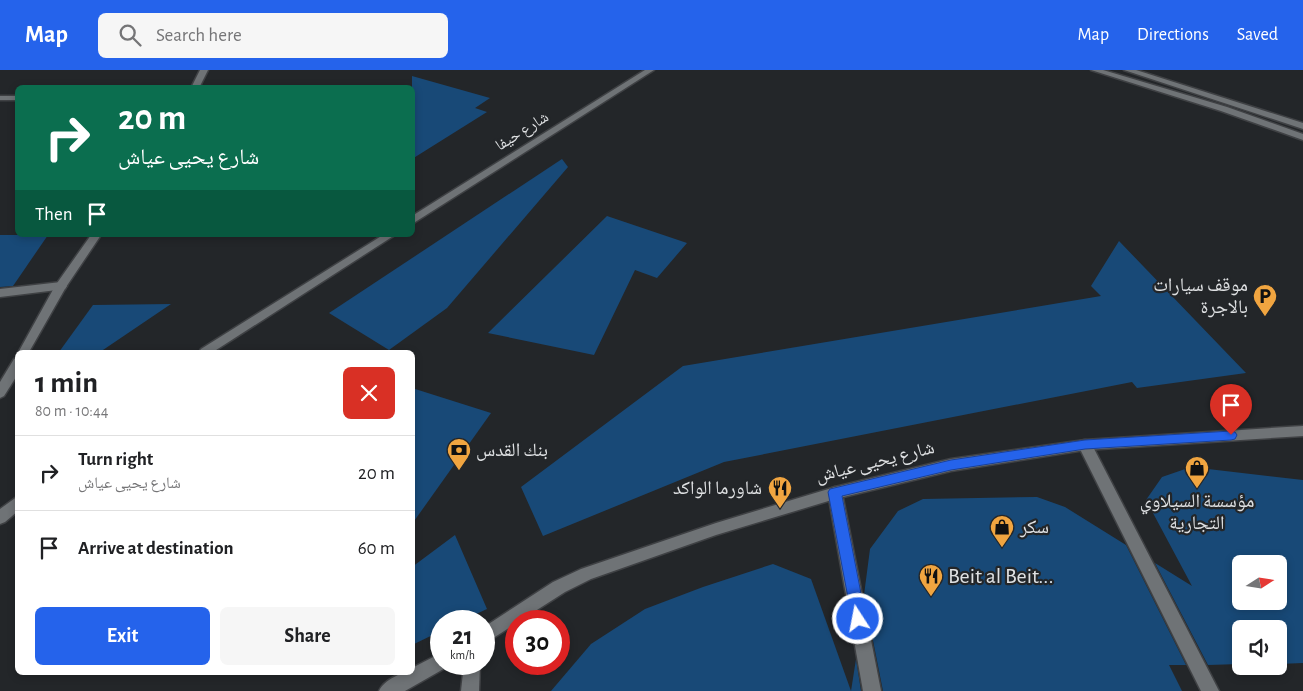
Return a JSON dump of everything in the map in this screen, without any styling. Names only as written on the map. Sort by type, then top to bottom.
[{"type":"street","points":[[196,85],[204,70]]},
{"type":"street","name":"شارع حيفا","points":[[415,219],[650,70]]},
{"type":"street","points":[[1095,70],[1303,137]]},
{"type":"street","points":[[1128,70],[1303,126]]},
{"type":"street","points":[[0,98],[15,98]]},
{"type":"street","points":[[24,350],[61,286],[95,237]]},
{"type":"street","points":[[208,350],[387,237]]},
{"type":"street","points":[[0,292],[61,286]]},
{"type":"street","points":[[0,393],[15,367]]},
{"type":"street","name":"شارع يحيى عياش","points":[[495,629],[559,587],[586,574],[716,529],[835,492],[951,465],[1085,445],[1303,431]]},
{"type":"street","points":[[1085,445],[1210,691]]},
{"type":"street","points":[[835,492],[872,691]]},
{"type":"street","points":[[0,518],[15,505]]},
{"type":"street","points":[[388,691],[430,667]]},
{"type":"street","points":[[470,691],[471,675]]},
{"type":"building","points":[[412,76],[490,98],[475,108],[487,112],[415,157],[415,85],[412,85]]},
{"type":"building","points":[[562,159],[568,167],[447,308],[389,350],[329,313]]},
{"type":"building","points":[[607,216],[687,243],[657,278],[635,270],[594,355],[488,333]]},
{"type":"building","points":[[0,235],[47,237],[13,286],[0,287]]},
{"type":"building","points":[[1119,241],[1246,373],[1137,388],[1132,382],[724,462],[543,536],[521,487],[683,366],[1101,296],[1091,286]]},
{"type":"building","points":[[171,304],[103,350],[60,350],[93,305]]},
{"type":"building","points":[[415,389],[491,413],[415,520]]},
{"type":"building","points":[[1191,467],[1303,480],[1303,663],[1287,664],[1287,620],[1232,620],[1232,664],[1208,665],[1155,563],[1192,586],[1146,500],[1162,477]]},
{"type":"building","points":[[1037,497],[1065,507],[1126,545],[1186,665],[1169,665],[1182,691],[883,691],[864,595],[870,549],[898,511],[923,499]]},
{"type":"building","points":[[455,535],[487,609],[430,610],[430,636],[415,644],[415,565]]},
{"type":"building","points":[[773,564],[811,579],[851,691],[551,691],[565,675],[570,675],[570,669],[591,644],[645,609],[703,587]]},
{"type":"building","points":[[856,659],[861,691],[851,691]]},
{"type":"place","name":"موقف سيارات بالاجرة","points":[[1265,317]]},
{"type":"place","name":"بنك القدس","points":[[459,471]]},
{"type":"place","name":"مؤسسة السيلاوي التجارية","points":[[1197,489]]},
{"type":"place","name":"شاورما الواكد","points":[[780,509]]},
{"type":"place","name":"سكر","points":[[1002,548]]},
{"type":"place","name":"Beit al Beit...","points":[[931,597]]},
{"type":"route","points":[[858,619],[835,492],[951,465],[1085,445],[1231,435]]}]
